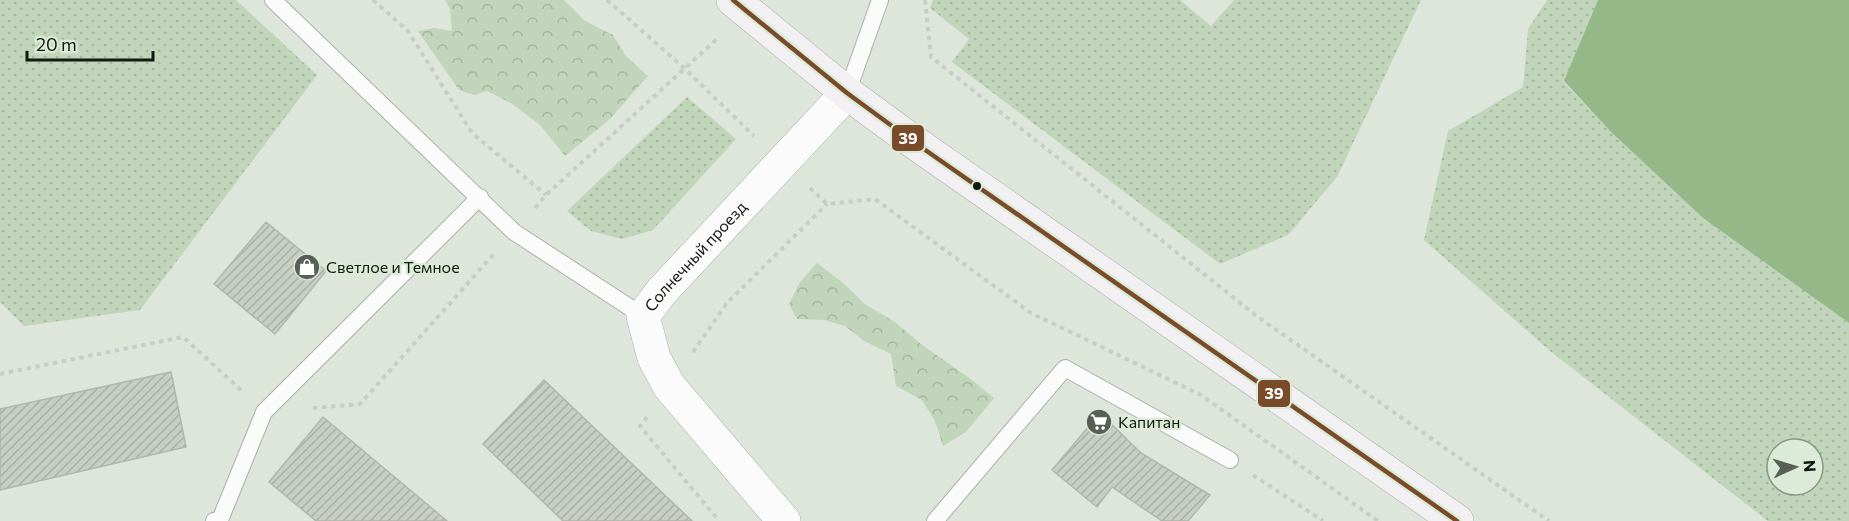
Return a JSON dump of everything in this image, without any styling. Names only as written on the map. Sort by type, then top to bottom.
[{"type":"main road","points":[[733,0],[847,93],[911,140],[1457,521]]},
{"type":"street","name":"Солнечный проезд","points":[[784,521],[669,386],[654,358],[643,316],[662,291],[847,93]]},
{"type":"lane","points":[[273,0],[514,232],[643,316]]},
{"type":"lane","points":[[847,93],[880,0]]},
{"type":"lane","points":[[219,521],[264,412],[480,197]]},
{"type":"lane","points":[[935,521],[1065,368],[1230,460]]},
{"type":"path","points":[[373,0],[408,31],[472,133],[546,195]]},
{"type":"path","points":[[607,0],[684,68],[782,164],[827,204]]},
{"type":"path","points":[[925,0],[931,57],[1258,317],[1549,521]]},
{"type":"path","points":[[719,521],[640,426],[727,303],[827,204],[875,199],[1031,313],[1201,395],[1378,521]]},
{"type":"path","points":[[0,374],[183,338],[264,412]]},
{"type":"path","points":[[1230,460],[1323,521]]},
{"type":"green space","points":[[0,0],[236,0],[317,75],[140,310],[24,326],[0,302]]},
{"type":"green space","points":[[445,0],[564,0],[585,21],[613,35],[626,56],[648,76],[609,120],[565,156],[540,125],[511,103],[487,91],[474,95],[459,90],[418,31],[434,28],[452,31],[450,9]]},
{"type":"green space","points":[[933,0],[1180,0],[1211,26],[1234,0],[1421,0],[1337,177],[1288,235],[1220,264],[952,62],[969,39],[930,8]]},
{"type":"green space","points":[[1547,0],[1598,0],[1564,82],[1611,132],[1703,218],[1849,323],[1849,521],[1768,521],[1550,351],[1424,240],[1448,131],[1523,87],[1528,29]]},
{"type":"green space","points":[[687,97],[736,139],[653,230],[622,239],[591,231],[567,211]]},
{"type":"green space","points":[[817,263],[865,304],[895,322],[994,398],[966,432],[943,446],[935,421],[922,400],[896,386],[891,354],[864,341],[845,326],[824,320],[797,319],[789,304],[800,282]]},
{"type":"shaded area","points":[[1598,0],[1849,0],[1849,323],[1703,218],[1611,132],[1564,81]]},
{"type":"building","points":[[266,222],[326,271],[275,334],[214,284]]},
{"type":"building","points":[[171,372],[186,447],[0,490],[0,409]]},
{"type":"building","points":[[544,380],[692,521],[563,521],[483,444]]},
{"type":"building","points":[[1100,413],[1141,453],[1210,495],[1188,521],[1162,521],[1112,487],[1097,507],[1052,470]]},
{"type":"building","points":[[323,417],[447,521],[316,521],[269,482]]},
{"type":"transit line","name":"39","points":[[733,0],[847,93],[911,140],[1457,521]]},
{"type":"place","name":"Светлое и Темное","points":[[307,267]]},
{"type":"place","name":"Капитан","points":[[1099,422]]}]
